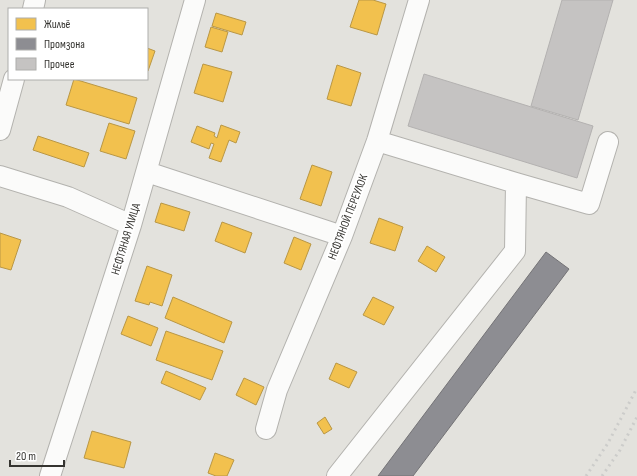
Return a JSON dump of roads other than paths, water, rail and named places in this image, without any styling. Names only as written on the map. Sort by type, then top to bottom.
[{"type":"street","name":"НЕФТЯНАЯ УЛИЦА","points":[[50,476],[131,225],[195,0]]},
{"type":"street","name":"НЕФТЯНОЙ ПЕРЕУЛОК","points":[[266,429],[277,390],[342,236],[377,141],[420,0]]},
{"type":"street","points":[[0,130],[14,80]]},
{"type":"street","points":[[377,141],[589,204],[608,142]]},
{"type":"street","points":[[147,172],[342,236]]},
{"type":"street","points":[[0,176],[68,197],[131,225]]},
{"type":"street","points":[[337,476],[515,251],[516,183]]},
{"type":"railway","points":[[586,476],[608,443],[637,388]]},
{"type":"railway","points":[[602,476],[620,450],[637,417]]}]
